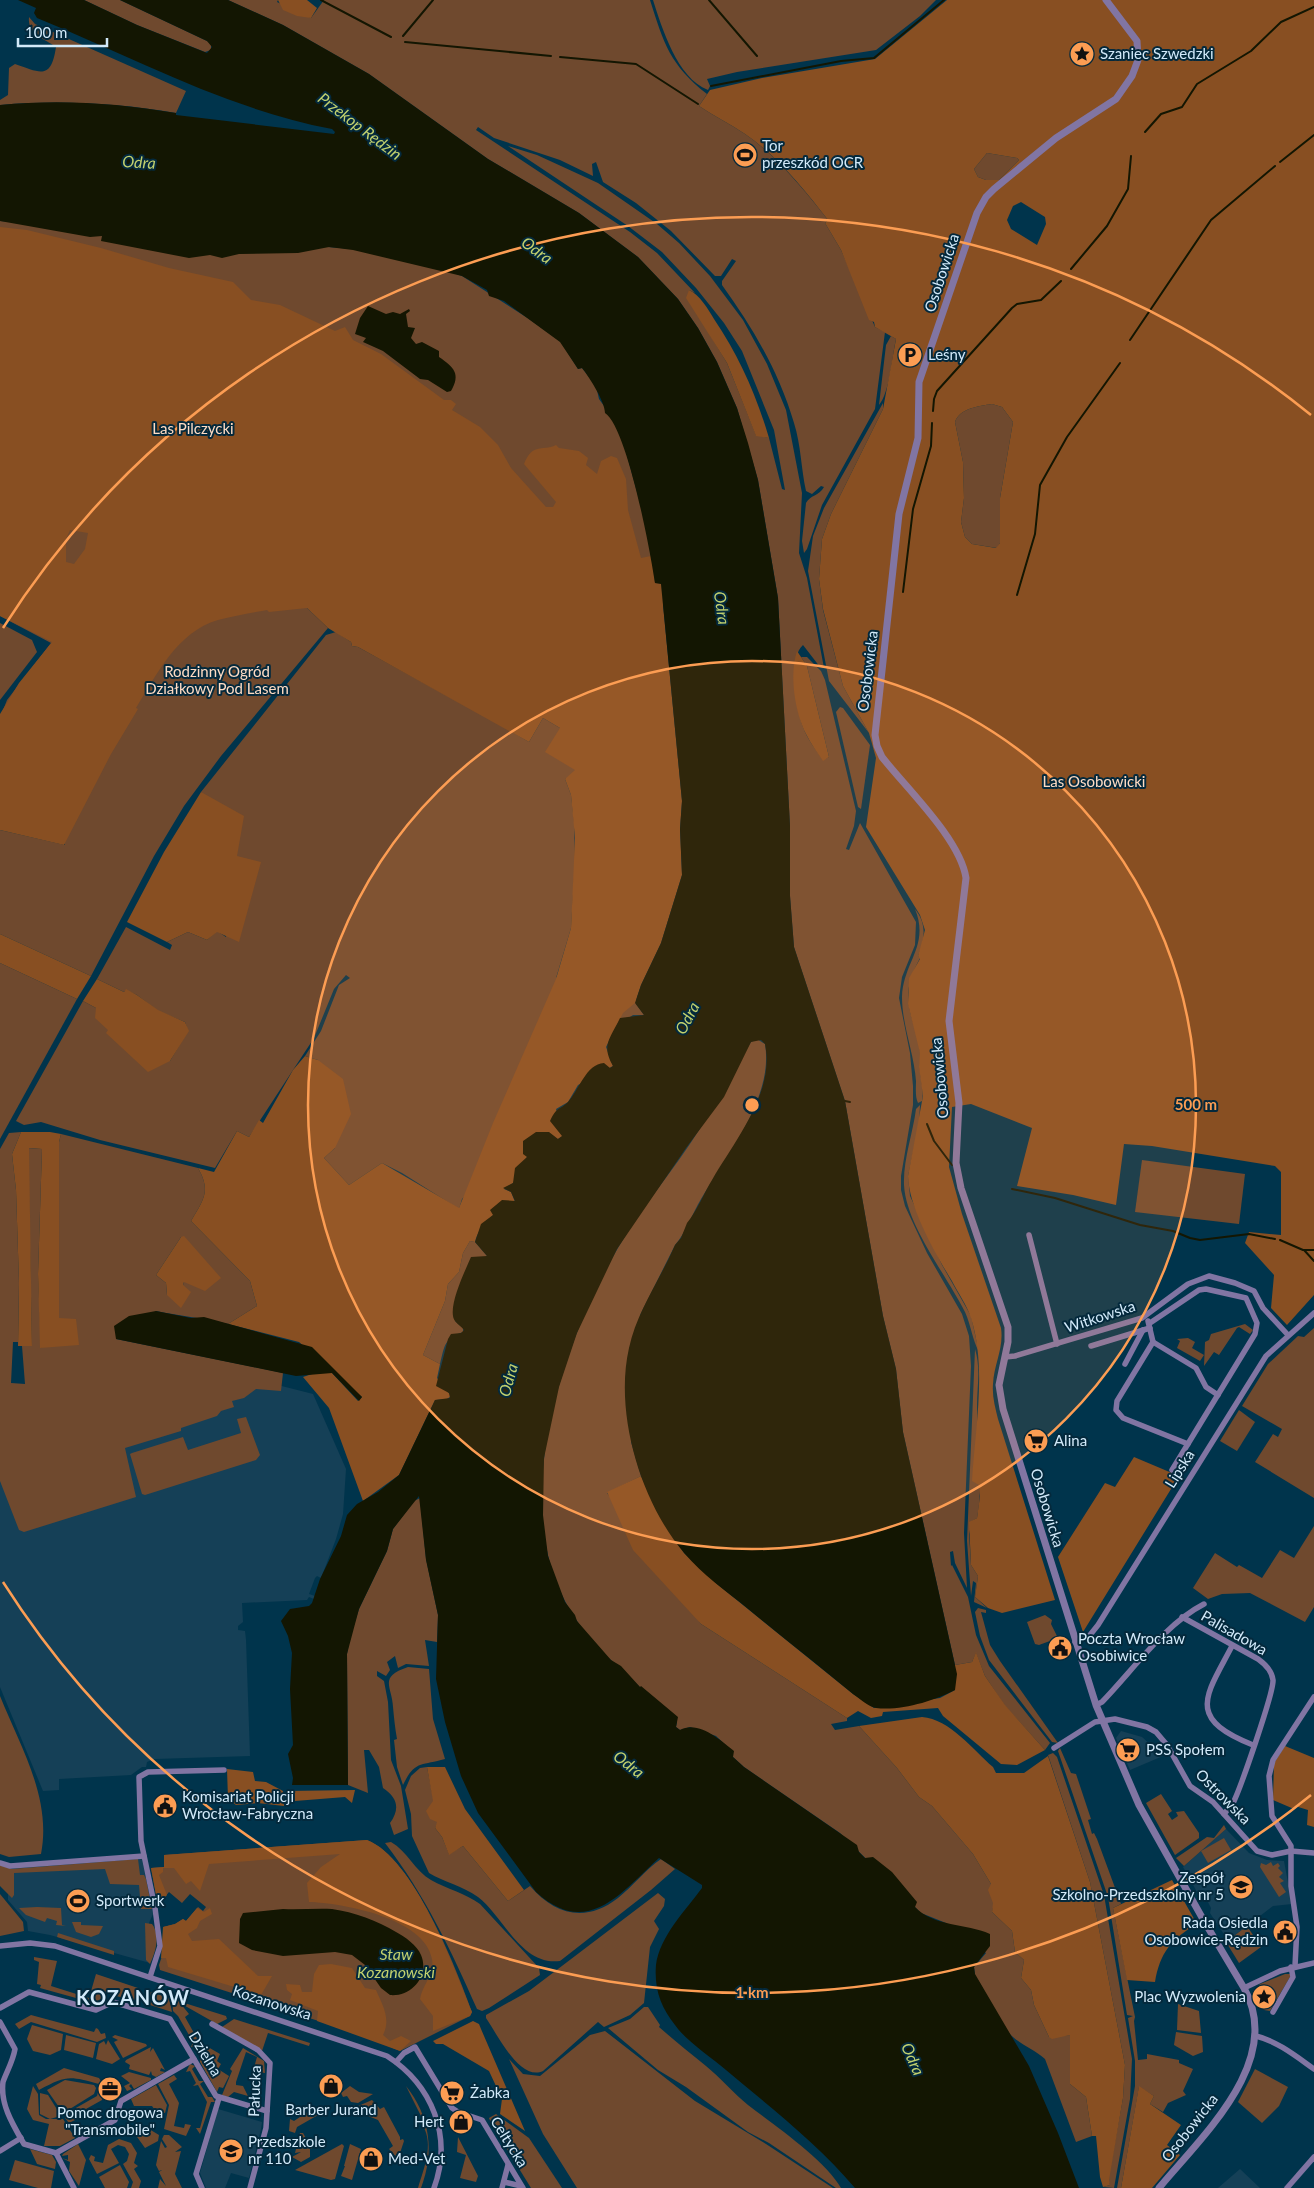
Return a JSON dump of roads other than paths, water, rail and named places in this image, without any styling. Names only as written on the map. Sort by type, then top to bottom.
[{"type":"street","name":"Osobowicka","points":[[1106,0],[1137,41],[1138,60],[1132,76],[1116,99],[1056,138],[986,196],[971,229],[919,382],[918,438],[899,514],[875,730],[877,746],[882,757],[956,849],[965,871],[966,878],[949,1020],[958,1103],[956,1163],[963,1196],[1006,1321],[1008,1336],[999,1386],[1003,1409],[1074,1642],[1102,1720],[1143,1812],[1244,1988],[1254,2011],[1256,2036],[1249,2060],[1225,2108],[1201,2142],[1159,2188]]},
{"type":"street","points":[[1029,1235],[1057,1344]]},
{"type":"street","name":"Witkowska","points":[[1005,1357],[1057,1344],[1145,1316],[1188,1284],[1203,1278],[1214,1277],[1243,1285],[1254,1291],[1263,1308],[1288,1335]]},
{"type":"street","points":[[1091,1346],[1147,1327],[1199,1290],[1206,1289],[1246,1298],[1257,1323],[1256,1330],[1172,1470]]},
{"type":"street","name":"Lipska","points":[[1074,1642],[1083,1639],[1094,1630],[1261,1364],[1288,1335],[1314,1312]]},
{"type":"street","points":[[1145,1316],[1152,1342],[1196,1368],[1206,1387],[1218,1395]]},
{"type":"street","points":[[1124,1364],[1147,1327]]},
{"type":"street","points":[[1152,1342],[1117,1401],[1116,1410],[1123,1418],[1188,1444]]},
{"type":"street","points":[[1096,1705],[1102,1702],[1182,1617],[1204,1604]]},
{"type":"street","name":"Palisadowa","points":[[1182,1617],[1263,1663],[1272,1677],[1272,1690],[1232,1806],[1224,1814]]},
{"type":"street","points":[[1232,1646],[1208,1691],[1205,1703],[1211,1716],[1228,1735],[1253,1745]]},
{"type":"street","points":[[1273,2012],[1293,1977],[1297,1927],[1291,1886],[1291,1851],[1289,1841],[1272,1816],[1269,1776],[1273,1760],[1314,1697]]},
{"type":"street","name":"Ostrowska","points":[[1102,1720],[1115,1719],[1136,1723],[1156,1732],[1167,1745],[1190,1786],[1213,1802],[1252,1846],[1262,1854],[1272,1856],[1291,1851],[1314,1853]]},
{"type":"street","points":[[1054,1748],[1092,1724],[1102,1720]]},
{"type":"street","points":[[150,1977],[160,1946],[140,1838],[139,1777],[148,1772],[224,1770]]},
{"type":"street","points":[[0,1863],[10,1866],[144,1856]]},
{"type":"street","name":"Kozanowska","points":[[0,1946],[42,1943],[371,2049],[396,2062],[423,2089],[437,2119],[442,2148],[439,2172],[434,2188]]},
{"type":"street","points":[[1244,1988],[1268,1975],[1314,1963]]},
{"type":"street","name":"Dzielna","points":[[0,2008],[29,1992],[96,2010],[113,2002],[170,2019],[214,2094],[219,2098],[196,2174],[202,2188]]},
{"type":"street","points":[[0,2022],[15,2049],[3,2083],[2,2099],[24,2144],[56,2153],[116,2120],[121,2101],[194,2059]]},
{"type":"street","name":"Pałucka","points":[[212,2024],[258,2050],[270,2060],[266,2128],[250,2188]]},
{"type":"street","points":[[1256,2036],[1291,2053],[1314,2069]]},
{"type":"street","name":"Celtycka","points":[[396,2062],[402,2054],[415,2046],[452,2108],[482,2120],[522,2187]]},
{"type":"street","points":[[219,2098],[267,2111]]},
{"type":"street","points":[[0,2151],[21,2138]]},
{"type":"street","points":[[56,2153],[74,2188]]},
{"type":"street","points":[[1287,2188],[1314,2157]]},
{"type":"street","points":[[508,2165],[503,2185],[522,2187]]},
{"type":"water","points":[[18,0],[84,0],[137,25],[207,53],[212,47],[207,41],[120,0],[228,0],[283,25],[369,74],[488,159],[579,213],[638,257],[678,299],[698,328],[717,362],[737,408],[758,480],[778,598],[790,826],[790,896],[794,947],[845,1101],[883,1316],[896,1369],[903,1432],[957,1674],[955,1690],[937,1698],[906,1707],[876,1708],[861,1700],[714,1582],[685,1554],[669,1533],[656,1510],[644,1484],[635,1457],[625,1401],[625,1374],[633,1334],[643,1308],[675,1245],[681,1238],[687,1223],[742,1132],[759,1098],[767,1062],[765,1044],[761,1040],[751,1042],[724,1097],[686,1148],[617,1249],[577,1333],[559,1387],[544,1458],[543,1515],[548,1556],[565,1602],[575,1615],[577,1621],[611,1660],[621,1666],[640,1687],[678,1717],[676,1727],[680,1730],[695,1728],[702,1730],[723,1742],[734,1751],[733,1757],[744,1767],[857,1845],[859,1852],[865,1858],[873,1857],[892,1872],[917,1902],[915,1907],[923,1913],[931,1918],[990,1934],[990,1946],[974,1967],[975,1974],[1029,2066],[1079,2188],[855,2188],[793,2126],[686,2037],[670,2018],[662,2004],[656,1982],[658,1954],[668,1934],[702,1888],[702,1885],[659,1858],[617,1897],[602,1906],[587,1911],[571,1911],[554,1905],[536,1892],[478,1813],[461,1776],[445,1722],[436,1679],[438,1615],[426,1560],[419,1496],[393,1529],[387,1551],[359,1609],[347,1654],[348,1785],[292,1785],[293,1778],[288,1754],[293,1745],[290,1689],[292,1653],[288,1636],[281,1621],[290,1609],[309,1606],[312,1603],[320,1579],[341,1536],[347,1515],[357,1504],[378,1492],[399,1475],[435,1400],[450,1398],[449,1393],[436,1386],[448,1339],[451,1334],[461,1333],[464,1330],[455,1321],[453,1315],[455,1299],[461,1279],[471,1257],[487,1256],[475,1242],[481,1224],[493,1215],[490,1210],[502,1200],[515,1201],[511,1192],[503,1188],[513,1183],[515,1168],[527,1157],[523,1154],[523,1141],[536,1132],[549,1132],[558,1139],[562,1136],[550,1121],[554,1113],[568,1102],[583,1078],[592,1068],[604,1063],[610,1068],[613,1066],[609,1059],[607,1047],[620,1018],[644,1015],[635,1003],[641,985],[661,943],[682,875],[680,829],[682,801],[661,584],[655,583],[637,492],[622,441],[613,423],[605,413],[600,397],[589,378],[582,368],[578,369],[560,342],[504,301],[489,296],[487,290],[462,276],[353,250],[329,247],[298,253],[239,254],[222,258],[210,255],[189,258],[101,241],[102,236],[90,237],[0,221],[0,105],[44,102],[110,104],[176,113],[176,115],[334,134],[335,132],[332,129],[255,109],[218,96],[37,18],[34,13],[36,8]]},
{"type":"water","points":[[368,306],[386,314],[393,312],[400,314],[409,309],[410,311],[406,314],[408,327],[415,328],[411,338],[416,344],[422,342],[439,351],[439,357],[449,364],[454,371],[456,375],[451,391],[447,392],[428,380],[420,379],[383,351],[363,342],[366,338],[355,334],[360,318]]},
{"type":"water","points":[[156,1311],[191,1318],[204,1317],[312,1347],[362,1397],[359,1401],[332,1373],[296,1376],[116,1339],[114,1326],[129,1316]]},
{"type":"water","name":"Staw Kozanowski","points":[[283,1909],[340,1910],[366,1917],[382,1924],[403,1936],[417,1948],[423,1963],[421,1977],[417,1984],[405,1993],[390,1995],[381,1988],[365,1965],[352,1955],[335,1952],[283,1956],[252,1950],[239,1943],[240,1919],[243,1913]]},
{"type":"waterway","points":[[321,0],[391,37]]},
{"type":"waterway","points":[[403,36],[433,0]]},
{"type":"waterway","points":[[709,0],[757,56]]},
{"type":"waterway","points":[[711,86],[841,61],[874,58],[944,0]]},
{"type":"waterway","points":[[1145,132],[1161,114],[1182,107],[1197,84],[1251,51],[1281,22],[1314,7]]},
{"type":"waterway","points":[[405,42],[551,56]]},
{"type":"waterway","points":[[560,57],[636,64],[698,104]]},
{"type":"waterway","points":[[1280,162],[1314,135]]},
{"type":"waterway","points":[[1071,269],[1107,226],[1128,189],[1131,156]]},
{"type":"waterway","points":[[1130,340],[1211,220],[1275,166]]},
{"type":"waterway","points":[[933,411],[937,391],[1012,308],[1017,304],[1041,300],[1061,281]]},
{"type":"waterway","points":[[1017,595],[1035,534],[1040,485],[1067,437],[1120,363]]},
{"type":"waterway","points":[[903,592],[913,509],[931,446],[932,423]]},
{"type":"waterway","points":[[845,1101],[850,1102]]},
{"type":"waterway","points":[[927,1124],[934,1141],[952,1165]]},
{"type":"waterway","points":[[1012,1189],[1055,1198],[1140,1225],[1173,1231],[1200,1240],[1249,1234],[1275,1239]]},
{"type":"waterway","points":[[1280,1240],[1303,1250],[1314,1250]]},
{"type":"waterway","points":[[1304,1250],[1314,1261]]},
{"type":"place","name":"Szaniec Szwedzki","points":[[1082,54]]},
{"type":"place","name":"Tor przeszkód OCR","points":[[745,155]]},
{"type":"place","name":"Leśny","points":[[910,355]]},
{"type":"place","name":"Alina","points":[[1036,1441]]},
{"type":"place","name":"Poczta Wrocław Osobiwice","points":[[1060,1648]]},
{"type":"place","name":"PSS Społem","points":[[1128,1750]]},
{"type":"place","name":"Komisariat Policji Wrocław-Fabryczna","points":[[165,1806]]},
{"type":"place","name":"Zespół Szkolno-Przedszkolny nr 5","points":[[1241,1887]]},
{"type":"place","name":"Sportwerk","points":[[78,1901]]},
{"type":"place","name":"Rada Osiedla Osobowice-Rędzin","points":[[1285,1932]]},
{"type":"place","name":"Plac Wyzwolenia","points":[[1264,1997]]},
{"type":"place","name":"Barber Jurand","points":[[331,2086]]},
{"type":"place","name":"Pomoc drogowa \"Transmobile\"","points":[[110,2089]]},
{"type":"place","name":"Żabka","points":[[452,2093]]},
{"type":"place","name":"Hert","points":[[461,2122]]},
{"type":"place","name":"Przedszkole nr 110","points":[[231,2151]]},
{"type":"place","name":"Med-Vet","points":[[371,2159]]},
{"type":"district","name":"KOZANÓW","points":[[133,1998]]},
{"type":"water label","name":"Przekop Rędzin","points":[[360,126]]},
{"type":"water label","name":"Odra","points":[[139,162]]},
{"type":"water label","name":"Odra","points":[[537,250]]},
{"type":"water label","name":"Odra","points":[[722,608]]},
{"type":"water label","name":"Odra","points":[[687,1018]]},
{"type":"water label","name":"Odra","points":[[508,1380]]},
{"type":"water label","name":"Odra","points":[[629,1764]]},
{"type":"water label","name":"Odra","points":[[913,2059]]},
{"type":"park label","name":"Las Pilczycki","points":[[193,429]]},
{"type":"park label","name":"Rodzinny Ogród Działkowy Pod Lasem","points":[[217,680]]},
{"type":"park label","name":"Las Osobowicki","points":[[1094,782]]}]
